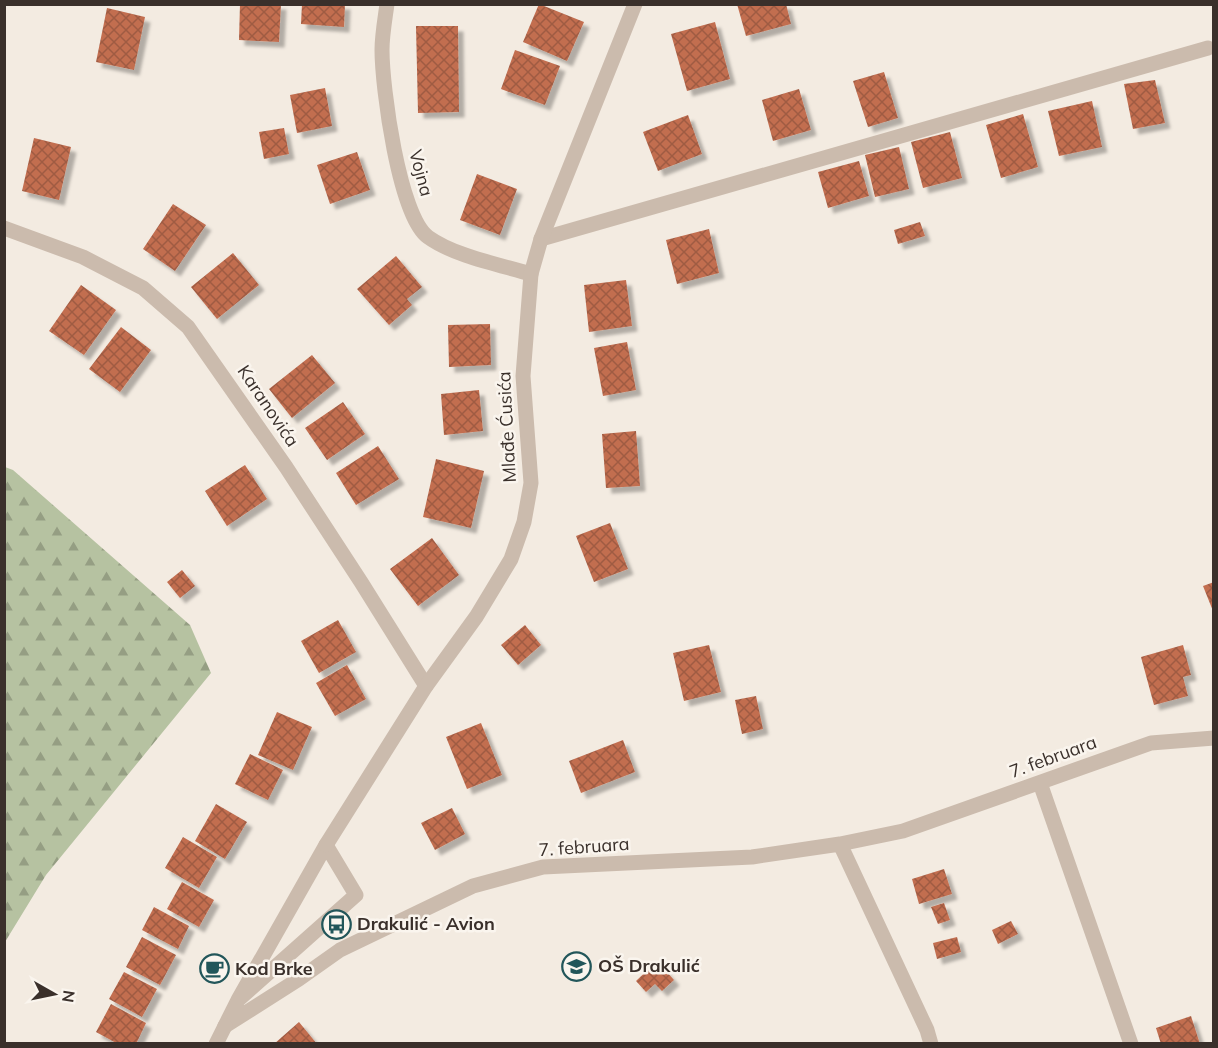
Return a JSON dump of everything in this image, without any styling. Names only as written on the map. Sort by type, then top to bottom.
[{"type":"street","name":"Vojna","points":[[387,4],[382,50],[389,130],[412,217],[427,236],[446,248],[531,274]]},
{"type":"street","name":"Mlađe Ćusića","points":[[216,1044],[238,999],[326,845],[426,686],[476,617],[511,559],[524,522],[531,483],[523,376],[531,274],[541,239],[639,6]]},
{"type":"street","points":[[541,239],[1208,48]]},
{"type":"street","name":"Karanovića","points":[[4,228],[83,257],[143,288],[188,327],[292,476],[362,582],[426,686]]},
{"type":"street","name":"7. februara","points":[[225,1026],[340,950],[473,886],[543,867],[752,857],[840,844],[903,831],[1150,743],[1214,738]]},
{"type":"street","points":[[1040,783],[1131,1044]]},
{"type":"street","points":[[840,844],[927,1030],[931,1044]]},
{"type":"street","name":"Mlađe Ćusića","points":[[238,999],[356,895],[326,845]]},
{"type":"green space","points":[[5,467],[13,470],[190,625],[211,673],[46,875],[5,942]]},
{"type":"building","points":[[240,4],[281,4],[279,42],[239,40]]},
{"type":"building","points":[[302,4],[345,4],[344,27],[301,24]]},
{"type":"building","points":[[539,4],[584,22],[567,61],[523,42]]},
{"type":"building","points":[[737,4],[786,4],[791,24],[746,36]]},
{"type":"building","points":[[107,8],[145,17],[134,70],[96,62]]},
{"type":"building","points":[[715,22],[730,79],[687,91],[671,34]]},
{"type":"building","points":[[416,26],[458,26],[459,112],[418,113]]},
{"type":"building","points":[[515,50],[560,66],[545,105],[501,89]]},
{"type":"building","points":[[884,72],[898,118],[868,127],[853,81]]},
{"type":"building","points":[[1155,80],[1165,123],[1133,129],[1124,84]]},
{"type":"building","points":[[325,88],[332,126],[297,133],[290,95]]},
{"type":"building","points":[[799,89],[811,130],[773,141],[762,100]]},
{"type":"building","points":[[1092,101],[1102,147],[1059,156],[1048,111]]},
{"type":"building","points":[[1023,114],[1038,167],[1001,178],[986,125]]},
{"type":"building","points":[[688,115],[702,154],[658,171],[643,132]]},
{"type":"building","points":[[284,128],[289,154],[264,159],[259,132]]},
{"type":"building","points":[[950,132],[962,178],[923,188],[911,142]]},
{"type":"building","points":[[34,138],[71,147],[59,200],[22,191]]},
{"type":"building","points":[[899,147],[909,189],[875,197],[865,155]]},
{"type":"building","points":[[357,152],[370,190],[330,204],[317,165]]},
{"type":"building","points":[[859,161],[869,196],[828,208],[818,172]]},
{"type":"building","points":[[477,174],[517,189],[500,235],[460,220]]},
{"type":"building","points":[[173,204],[206,225],[175,271],[143,249]]},
{"type":"building","points":[[920,222],[925,236],[898,244],[894,230]]},
{"type":"building","points":[[709,229],[719,273],[677,284],[666,240]]},
{"type":"building","points":[[233,253],[259,285],[217,319],[191,287]]},
{"type":"building","points":[[396,256],[422,287],[407,299],[412,305],[389,325],[357,289]]},
{"type":"building","points":[[626,280],[632,326],[589,332],[584,285]]},
{"type":"building","points":[[81,285],[116,310],[84,355],[49,331]]},
{"type":"building","points":[[490,324],[491,365],[449,367],[448,325]]},
{"type":"building","points":[[121,327],[151,350],[120,392],[89,369]]},
{"type":"building","points":[[627,342],[636,390],[603,396],[594,348]]},
{"type":"building","points":[[312,355],[335,383],[292,418],[269,389]]},
{"type":"building","points":[[479,390],[483,431],[444,435],[441,394]]},
{"type":"building","points":[[343,402],[365,434],[327,460],[305,428]]},
{"type":"building","points":[[636,431],[640,486],[606,488],[602,434]]},
{"type":"building","points":[[378,446],[399,479],[356,505],[336,473]]},
{"type":"building","points":[[436,459],[484,471],[471,528],[423,517]]},
{"type":"building","points":[[245,465],[267,499],[227,526],[205,491]]},
{"type":"building","points":[[610,523],[628,569],[594,582],[576,536]]},
{"type":"building","points":[[432,538],[459,575],[418,606],[390,569]]},
{"type":"building","points":[[182,570],[195,586],[180,598],[167,582]]},
{"type":"building","points":[[1214,582],[1214,611],[1213,611],[1203,586]]},
{"type":"building","points":[[338,620],[356,652],[319,673],[301,641]]},
{"type":"building","points":[[525,625],[541,645],[518,665],[501,645]]},
{"type":"building","points":[[709,645],[721,692],[684,701],[673,653]]},
{"type":"building","points":[[1183,645],[1191,675],[1183,677],[1188,696],[1154,705],[1141,657]]},
{"type":"building","points":[[347,665],[366,699],[335,716],[316,683]]},
{"type":"building","points":[[756,696],[763,729],[742,734],[735,700]]},
{"type":"building","points":[[277,712],[312,727],[293,770],[258,755]]},
{"type":"building","points":[[481,723],[502,775],[467,789],[446,737]]},
{"type":"building","points":[[623,740],[635,772],[581,793],[569,761]]},
{"type":"building","points":[[250,754],[283,770],[268,800],[235,784]]},
{"type":"building","points":[[216,804],[247,822],[225,859],[195,841]]},
{"type":"building","points":[[452,808],[465,834],[435,850],[421,823]]},
{"type":"building","points":[[183,837],[217,857],[199,888],[165,868]]},
{"type":"building","points":[[944,869],[952,894],[919,904],[912,879]]},
{"type":"building","points":[[182,882],[214,900],[199,927],[167,909]]},
{"type":"building","points":[[944,903],[950,920],[938,924],[931,907]]},
{"type":"building","points":[[154,907],[189,926],[178,949],[142,930]]},
{"type":"building","points":[[1011,921],[1018,934],[998,944],[992,930]]},
{"type":"building","points":[[142,937],[176,955],[160,985],[126,967]]},
{"type":"building","points":[[957,937],[961,952],[937,959],[933,943]]},
{"type":"building","points":[[657,961],[674,980],[662,991],[655,984],[646,992],[636,981]]},
{"type":"building","points":[[124,972],[157,989],[142,1017],[109,999]]},
{"type":"building","points":[[111,1004],[146,1023],[136,1044],[118,1044],[96,1032]]},
{"type":"building","points":[[1191,1016],[1200,1044],[1161,1044],[1156,1028]]},
{"type":"building","points":[[299,1022],[317,1044],[274,1044]]},
{"type":"place","name":"Drakulić - Avion","points":[[336,924]]},
{"type":"place","name":"OŠ Drakulić","points":[[577,966]]},
{"type":"place","name":"Kod Brke","points":[[214,969]]}]
